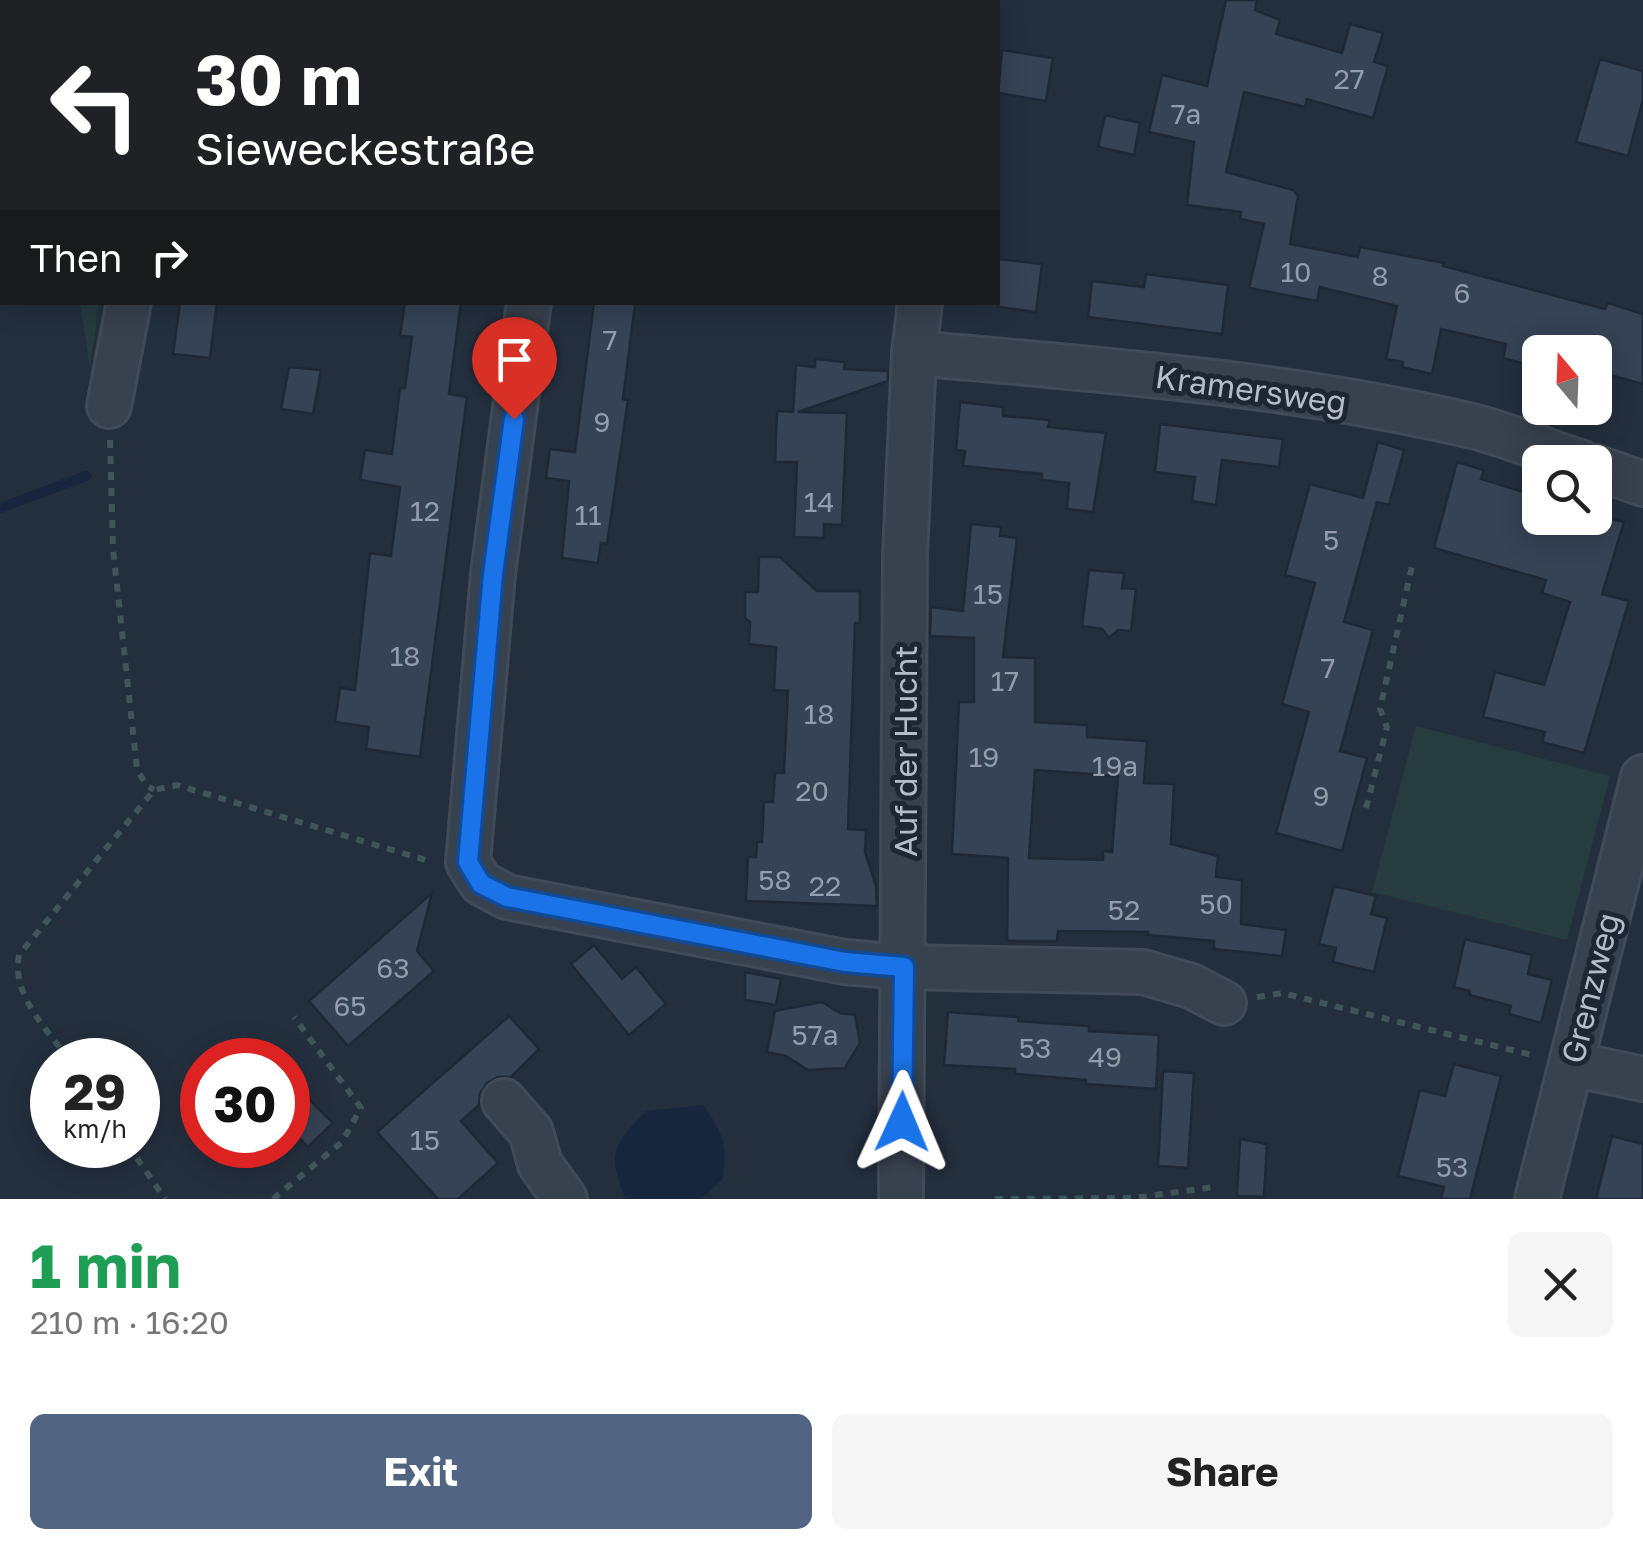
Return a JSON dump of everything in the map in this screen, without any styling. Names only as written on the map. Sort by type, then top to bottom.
[{"type":"street","points":[[108,406],[128,305]]},
{"type":"street","points":[[529,305],[493,574],[468,862],[481,884],[507,897],[845,962],[904,967],[1143,972],[1191,986],[1224,1003]]},
{"type":"street","name":"Auf der Hucht","points":[[901,1199],[905,556],[920,305]]},
{"type":"street","name":"Kramersweg","points":[[914,353],[1231,382],[1475,427],[1529,445]]},
{"type":"street","points":[[1612,474],[1643,484]]},
{"type":"street","name":"Grenzweg","points":[[1536,1199],[1643,778]]},
{"type":"street","points":[[1572,1064],[1643,1079]]},
{"type":"street","points":[[504,1101],[531,1132],[540,1164],[565,1199]]},
{"type":"path","points":[[108,406],[113,549],[137,769],[146,785],[154,790]]},
{"type":"path","points":[[1366,808],[1387,727],[1380,709],[1412,566]]},
{"type":"path","points":[[54,1038],[22,992],[16,972],[19,955],[154,790],[177,786],[452,868],[468,862]]},
{"type":"path","points":[[1224,1003],[1282,993],[1572,1064]]},
{"type":"path","points":[[272,1199],[342,1142],[361,1108],[294,1017]]},
{"type":"path","points":[[144,1168],[165,1199]]},
{"type":"path","points":[[995,1199],[1134,1198],[1214,1187]]},
{"type":"green space","points":[[80,305],[99,305],[90,368]]},
{"type":"green space","points":[[1416,726],[1610,776],[1567,940],[1372,892]]},
{"type":"water","points":[[703,1105],[722,1140],[723,1179],[701,1199],[626,1199],[615,1160],[626,1133],[646,1111]]},
{"type":"building","points":[[1226,0],[1257,0],[1255,10],[1280,20],[1276,34],[1342,53],[1350,24],[1383,33],[1374,62],[1388,66],[1373,118],[1307,99],[1305,107],[1244,92],[1226,172],[1293,190],[1298,196],[1290,244],[1358,257],[1360,247],[1444,263],[1443,266],[1605,309],[1608,303],[1643,314],[1643,384],[1612,376],[1612,335],[1522,335],[1522,363],[1503,358],[1506,344],[1441,329],[1432,374],[1402,367],[1403,362],[1386,359],[1397,306],[1320,287],[1317,301],[1249,288],[1264,224],[1240,219],[1241,212],[1187,205],[1194,142],[1149,132],[1162,75],[1207,86]]},
{"type":"building","points":[[1002,50],[1053,58],[1046,101],[1000,93]]},
{"type":"building","points":[[1600,59],[1643,71],[1643,99],[1628,156],[1576,142]]},
{"type":"building","points":[[1105,115],[1140,123],[1134,155],[1098,147]]},
{"type":"building","points":[[1000,259],[1042,264],[1036,312],[998,307]]},
{"type":"building","points":[[1146,274],[1228,285],[1222,334],[1088,317],[1092,281],[1144,287]]},
{"type":"building","points":[[180,305],[217,305],[210,358],[173,354]]},
{"type":"building","points":[[405,305],[461,305],[449,394],[467,397],[420,757],[366,749],[369,727],[335,722],[340,688],[355,690],[370,553],[391,556],[400,487],[360,480],[365,450],[392,454],[400,388],[405,388],[412,337],[400,336]]},
{"type":"building","points":[[594,305],[635,305],[623,399],[628,400],[607,544],[601,543],[598,563],[562,558],[569,481],[546,478],[550,449],[575,452]]},
{"type":"building","points":[[815,359],[845,362],[844,369],[888,371],[888,381],[798,412],[847,413],[842,525],[824,524],[824,538],[794,537],[797,462],[775,462],[777,411],[793,412],[796,365],[815,367]]},
{"type":"building","points":[[289,367],[321,370],[313,414],[281,409]]},
{"type":"building","points":[[960,402],[1003,407],[1003,416],[1050,420],[1048,427],[1106,433],[1093,512],[1067,509],[1069,483],[1042,480],[1042,474],[963,466],[965,451],[956,450]]},
{"type":"building","points":[[1160,424],[1283,439],[1279,467],[1222,460],[1216,505],[1192,501],[1195,477],[1155,472]]},
{"type":"building","points":[[1378,442],[1404,450],[1389,505],[1377,502],[1344,622],[1373,630],[1340,751],[1367,758],[1342,851],[1276,833],[1309,712],[1282,704],[1315,583],[1285,575],[1310,484],[1363,498]]},
{"type":"building","points":[[1457,462],[1484,470],[1481,479],[1522,492],[1522,535],[1612,535],[1612,519],[1624,522],[1602,594],[1629,601],[1584,753],[1542,742],[1545,732],[1483,717],[1495,672],[1544,685],[1570,602],[1542,593],[1546,580],[1434,548]]},
{"type":"building","points":[[971,524],[1001,527],[1000,536],[1017,538],[1003,657],[1035,658],[1035,722],[1087,725],[1087,737],[1147,741],[1144,783],[1174,784],[1171,844],[1218,856],[1216,877],[1242,880],[1241,924],[1286,930],[1282,956],[1214,949],[1214,941],[1148,932],[1058,931],[1057,941],[1007,941],[1008,858],[952,854],[959,702],[974,702],[974,638],[930,636],[931,607],[963,611]],"holes":[[[1035,770],[1118,776],[1112,852],[1103,851],[1103,860],[1029,858]]]},
{"type":"building","points":[[759,557],[780,557],[817,591],[860,591],[860,623],[855,623],[848,829],[866,830],[865,852],[876,886],[877,906],[746,901],[748,857],[756,857],[757,842],[762,842],[764,802],[773,802],[775,773],[784,773],[788,691],[774,690],[776,647],[749,644],[745,592],[758,592]]},
{"type":"building","points":[[1089,570],[1124,573],[1122,588],[1136,589],[1131,631],[1118,630],[1109,638],[1102,629],[1082,626]]},
{"type":"building","points":[[1334,886],[1376,896],[1371,914],[1387,918],[1374,972],[1333,962],[1336,948],[1319,944]]},
{"type":"building","points":[[432,893],[417,951],[434,971],[348,1046],[309,1001]]},
{"type":"building","points":[[1465,939],[1532,955],[1528,974],[1552,980],[1541,1023],[1509,1014],[1511,1006],[1454,987]]},
{"type":"building","points":[[594,945],[622,979],[636,967],[666,1004],[629,1035],[571,964]]},
{"type":"building","points":[[745,972],[781,979],[776,1005],[745,1000]]},
{"type":"building","points":[[822,1002],[840,1013],[855,1015],[860,1043],[845,1068],[808,1070],[786,1056],[767,1052],[775,1011]]},
{"type":"building","points":[[948,1012],[1089,1026],[1089,1031],[1159,1035],[1156,1089],[1015,1074],[1015,1069],[944,1065]]},
{"type":"building","points":[[509,1016],[539,1049],[511,1077],[498,1077],[487,1083],[479,1105],[461,1121],[498,1163],[458,1199],[438,1199],[377,1132]]},
{"type":"building","points":[[1454,1064],[1501,1076],[1470,1199],[1441,1199],[1444,1187],[1398,1176],[1420,1090],[1445,1096]]},
{"type":"building","points":[[1163,1071],[1194,1073],[1188,1168],[1158,1166]]},
{"type":"building","points":[[310,1100],[333,1123],[310,1145]]},
{"type":"building","points":[[1612,1136],[1643,1144],[1643,1199],[1596,1199]]},
{"type":"building","points":[[1240,1139],[1267,1144],[1264,1197],[1237,1196]]},
{"type":"waterway","points":[[0,508],[86,476]]},
{"type":"route","points":[[514,419],[493,574],[468,862],[481,884],[507,897],[845,962],[904,967],[902,1122]]}]
